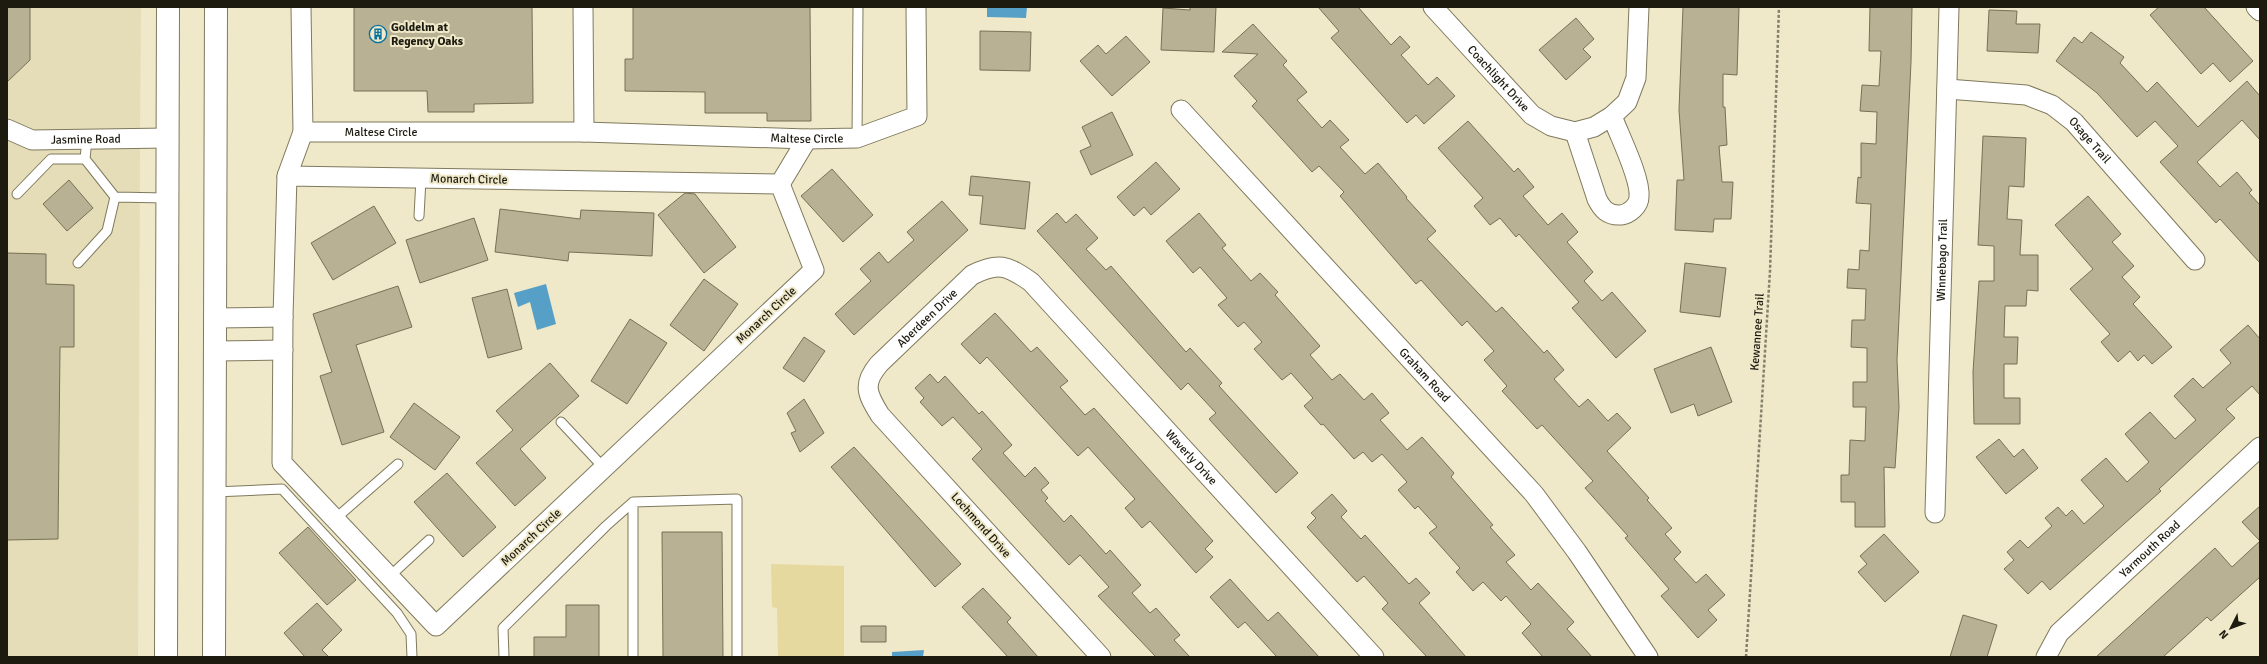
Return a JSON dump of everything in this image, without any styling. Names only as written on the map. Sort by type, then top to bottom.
[{"type":"main road","points":[[166,657],[166,198],[168,7]]},
{"type":"main road","points":[[214,657],[216,7]]},
{"type":"main road","points":[[166,634],[178,657]]},
{"type":"street","points":[[287,176],[303,132],[301,7]]},
{"type":"street","points":[[583,7],[584,132]]},
{"type":"street","name":"Maltese Circle","points":[[303,132],[584,132],[807,139],[857,138],[917,116],[916,7]]},
{"type":"street","name":"Coachlight Drive","points":[[1433,7],[1532,115],[1551,126],[1575,132],[1594,127],[1612,116],[1627,102],[1636,78],[1639,7]]},
{"type":"street","name":"Winnebago Trail","points":[[1935,512],[1949,7]]},
{"type":"street","points":[[2256,7],[2260,12]]},
{"type":"street","name":"Osage Trail","points":[[1947,89],[2026,95],[2052,105],[2074,122],[2195,260]]},
{"type":"street","name":"Graham Road","points":[[1181,110],[1534,494],[1577,552],[1648,657]]},
{"type":"street","points":[[1575,132],[1597,200],[1602,209],[1608,213],[1625,214],[1633,209],[1639,200],[1638,184],[1612,116]]},
{"type":"street","name":"Jasmine Road","points":[[7,129],[32,140],[167,138]]},
{"type":"street","points":[[780,184],[807,139]]},
{"type":"street","name":"Monarch Circle","points":[[287,176],[421,179],[780,184],[814,270],[436,626],[282,463],[283,318],[287,176]]},
{"type":"street","name":"Aberdeen Drive","points":[[867,389],[870,374],[879,364],[972,275],[988,267],[1002,266]]},
{"type":"street","name":"Waverly Drive","points":[[1002,266],[1016,271],[1031,282],[1374,657]]},
{"type":"street","points":[[215,318],[283,318]]},
{"type":"street","points":[[215,351],[283,350]]},
{"type":"street","name":"Lochmond Drive","points":[[867,389],[880,415],[1101,657]]},
{"type":"street","name":"Yarmouth Road","points":[[2046,657],[2059,633],[2260,447]]},
{"type":"lane","points":[[857,138],[858,7]]},
{"type":"lane","points":[[87,140],[85,159],[115,197]]},
{"type":"lane","points":[[17,194],[51,159],[85,159]]},
{"type":"lane","points":[[419,216],[421,179]]},
{"type":"lane","points":[[115,197],[166,198]]},
{"type":"lane","points":[[78,263],[107,231],[115,197]]},
{"type":"lane","points":[[561,422],[604,468]]},
{"type":"lane","points":[[335,519],[398,464]]},
{"type":"lane","points":[[214,492],[282,489],[397,614],[412,634],[412,657]]},
{"type":"lane","points":[[504,657],[503,628],[606,526],[633,502],[737,499],[737,657]]},
{"type":"lane","points":[[633,502],[633,657]]},
{"type":"lane","points":[[389,576],[429,540]]},
{"type":"path","name":"Kewannee Trail","points":[[1746,657],[1770,271],[1779,7]]},
{"type":"shaded area","points":[[7,7],[141,7],[140,129],[35,131],[7,116]]},
{"type":"shaded area","points":[[7,140],[31,150],[140,148],[138,657],[7,657]]},
{"type":"shaded area","points":[[771,564],[844,566],[844,657],[778,657],[777,608],[772,607]]},
{"type":"water","points":[[987,7],[1027,7],[1026,18],[987,17]]},
{"type":"water","points":[[546,284],[556,324],[537,330],[530,302],[518,307],[514,293]]},
{"type":"water","points":[[924,650],[923,657],[892,657],[892,652]]},
{"type":"building","points":[[7,7],[30,7],[30,60],[7,82]]},
{"type":"building","points":[[354,7],[532,7],[533,103],[474,104],[474,112],[428,112],[427,91],[354,91]]},
{"type":"building","points":[[633,7],[810,7],[811,121],[767,121],[767,113],[705,113],[705,92],[625,91],[625,59],[633,59]]},
{"type":"building","points":[[1190,7],[1216,7],[1214,52],[1161,50],[1163,8],[1190,10]]},
{"type":"building","points":[[1318,7],[1358,7],[1391,45],[1400,36],[1410,47],[1401,55],[1428,85],[1437,77],[1455,96],[1424,124],[1416,115],[1407,123],[1331,38],[1339,31]]},
{"type":"building","points":[[1683,7],[1739,7],[1737,75],[1723,74],[1723,107],[1725,107],[1727,145],[1719,146],[1722,182],[1733,182],[1731,219],[1714,219],[1713,232],[1675,230],[1677,180],[1684,180],[1679,110]]},
{"type":"building","points":[[1870,7],[1912,7],[1911,62],[1897,360],[1899,407],[1895,468],[1884,467],[1885,527],[1855,527],[1855,502],[1841,502],[1841,475],[1849,475],[1850,440],[1865,441],[1866,407],[1853,407],[1853,382],[1867,382],[1867,348],[1851,347],[1852,320],[1865,320],[1866,289],[1847,288],[1848,269],[1859,270],[1860,250],[1869,251],[1871,204],[1856,203],[1858,177],[1861,178],[1861,143],[1876,144],[1877,112],[1860,111],[1862,85],[1879,86],[1881,51],[1869,51]]},
{"type":"building","points":[[2159,7],[2204,7],[2253,61],[2230,82],[2213,63],[2201,74],[2150,15]]},
{"type":"building","points":[[1989,10],[2017,11],[2016,24],[2040,24],[2038,53],[1987,51]]},
{"type":"building","points":[[1576,18],[1594,39],[1583,49],[1591,57],[1566,80],[1539,50]]},
{"type":"building","points":[[1253,24],[1287,61],[1283,65],[1307,92],[1297,100],[1322,128],[1330,120],[1349,140],[1340,147],[1365,174],[1378,163],[1407,197],[1406,198],[1436,231],[1427,239],[1496,312],[1502,307],[1544,353],[1547,350],[1564,370],[1554,379],[1579,407],[1588,399],[1608,421],[1617,413],[1631,428],[1607,451],[1649,498],[1647,500],[1672,528],[1665,534],[1681,552],[1674,559],[1696,583],[1706,574],[1725,595],[1708,610],[1717,620],[1698,638],[1661,596],[1669,589],[1625,538],[1628,536],[1585,488],[1593,481],[1542,425],[1537,429],[1502,391],[1507,386],[1484,360],[1494,351],[1467,321],[1462,326],[1421,280],[1416,284],[1340,196],[1344,192],[1319,166],[1312,172],[1252,106],[1257,101],[1234,76],[1258,54],[1222,52]]},
{"type":"building","points":[[980,31],[1031,32],[1030,71],[980,70]]},
{"type":"building","points":[[2091,32],[2124,57],[2120,63],[2147,92],[2157,82],[2198,127],[2247,81],[2260,96],[2260,140],[2242,120],[2197,162],[2220,187],[2237,172],[2252,190],[2249,193],[2260,205],[2260,263],[2220,219],[2216,223],[2160,162],[2178,146],[2155,121],[2137,137],[2097,93],[2056,61],[2074,37],[2082,43]]},
{"type":"building","points":[[1126,36],[1150,62],[1112,96],[1080,61],[1098,45],[1106,54]]},
{"type":"building","points":[[1112,112],[1133,155],[1091,175],[1080,151],[1091,146],[1082,127]]},
{"type":"building","points":[[1468,121],[1514,172],[1518,168],[1534,187],[1523,196],[1548,225],[1562,213],[1578,232],[1567,242],[1593,272],[1584,281],[1602,301],[1612,292],[1646,331],[1616,358],[1572,308],[1579,302],[1519,234],[1516,237],[1500,218],[1490,225],[1474,206],[1483,198],[1438,148]]},
{"type":"building","points":[[1983,136],[2026,138],[2024,187],[2009,186],[2007,219],[2022,220],[2020,255],[2038,255],[2038,291],[2027,290],[2026,306],[2005,306],[2004,337],[2018,337],[2017,364],[2004,364],[2004,398],[2020,398],[2020,424],[1974,424],[1973,372],[1979,281],[1994,281],[1994,246],[1978,245]]},
{"type":"building","points":[[1156,162],[1180,189],[1151,215],[1144,207],[1134,216],[1117,197]]},
{"type":"building","points":[[832,169],[873,215],[843,242],[801,196]]},
{"type":"building","points":[[971,176],[1030,182],[1025,229],[980,224],[983,196],[969,195]]},
{"type":"building","points":[[69,180],[93,208],[67,231],[43,204]]},
{"type":"building","points":[[685,193],[695,194],[736,247],[704,273],[658,215]]},
{"type":"building","points":[[2088,196],[2121,234],[2112,242],[2134,266],[2122,277],[2140,297],[2133,304],[2172,347],[2152,364],[2144,355],[2138,361],[2130,351],[2118,362],[2101,342],[2110,334],[2070,289],[2093,269],[2055,225]]},
{"type":"building","points":[[942,201],[968,230],[854,335],[835,314],[871,281],[860,269],[879,252],[888,263],[914,240],[907,232]]},
{"type":"building","points":[[374,206],[396,243],[333,280],[311,243]]},
{"type":"building","points":[[500,209],[580,219],[581,210],[654,213],[652,256],[569,252],[568,261],[495,252]]},
{"type":"building","points":[[1057,213],[1066,223],[1076,214],[1098,238],[1086,249],[1106,270],[1111,266],[1186,352],[1190,348],[1222,383],[1219,386],[1298,473],[1276,493],[1209,419],[1216,413],[1188,383],[1181,390],[1037,231]]},
{"type":"building","points":[[1199,213],[1226,245],[1222,248],[1251,281],[1260,273],[1278,292],[1275,295],[1320,346],[1310,355],[1332,380],[1340,374],[1364,400],[1372,393],[1389,413],[1380,420],[1407,450],[1422,437],[1454,473],[1451,477],[1493,525],[1490,527],[1515,555],[1506,562],[1531,590],[1538,583],[1574,622],[1567,629],[1592,657],[1543,657],[1522,633],[1531,624],[1506,596],[1501,601],[1483,582],[1473,591],[1456,572],[1460,568],[1429,533],[1437,527],[1418,506],[1415,509],[1398,490],[1407,482],[1382,454],[1372,462],[1363,452],[1354,459],[1323,424],[1321,425],[1304,406],[1313,398],[1291,373],[1282,380],[1254,349],[1262,342],[1244,322],[1238,327],[1218,305],[1227,298],[1200,267],[1193,273],[1166,241]]},
{"type":"building","points":[[474,218],[488,260],[420,283],[406,240]]},
{"type":"building","points":[[7,253],[46,254],[46,284],[74,285],[74,347],[60,347],[58,539],[7,540]]},
{"type":"building","points":[[1685,263],[1726,268],[1720,317],[1680,312]]},
{"type":"building","points":[[704,279],[738,304],[704,351],[670,325]]},
{"type":"building","points":[[398,286],[412,327],[356,345],[384,432],[342,445],[320,376],[332,372],[313,314]]},
{"type":"building","points":[[507,289],[522,349],[488,358],[472,298]]},
{"type":"building","points":[[995,313],[1031,352],[1037,347],[1068,381],[1060,387],[1085,415],[1094,408],[1213,541],[1205,549],[1213,557],[1196,573],[1150,521],[1142,528],[1125,508],[1135,499],[1088,447],[1078,456],[987,357],[980,364],[961,344]]},
{"type":"building","points":[[630,319],[667,343],[627,404],[591,381]]},
{"type":"building","points":[[2248,325],[2260,339],[2260,395],[2252,386],[2226,409],[2235,418],[2159,489],[2161,491],[2050,590],[2042,581],[2028,594],[2004,569],[2014,560],[2007,552],[2020,540],[2028,548],[2052,526],[2045,518],[2058,507],[2066,516],[2072,510],[2084,524],[2104,506],[2081,480],[2106,458],[2127,482],[2149,462],[2125,434],[2150,412],[2175,439],[2196,420],[2174,396],[2193,378],[2203,388],[2231,363],[2220,350]]},
{"type":"building","points":[[804,337],[825,351],[804,382],[783,368]]},
{"type":"building","points":[[1711,347],[1732,402],[1698,416],[1694,404],[1671,413],[1654,369]]},
{"type":"building","points":[[550,363],[579,396],[520,449],[546,478],[515,506],[476,463],[513,430],[496,411]]},
{"type":"building","points":[[930,374],[938,383],[945,376],[979,414],[982,411],[1012,445],[1003,453],[1025,477],[1035,467],[1049,483],[1041,490],[1048,498],[1045,501],[1064,522],[1071,515],[1106,554],[1110,550],[1141,585],[1132,593],[1150,613],[1156,608],[1180,635],[1174,640],[1190,657],[1156,657],[1098,596],[1109,587],[1080,555],[1069,565],[972,459],[982,449],[953,417],[942,426],[920,402],[924,398],[915,388]]},
{"type":"building","points":[[804,399],[824,433],[800,452],[791,433],[796,431],[787,413]]},
{"type":"building","points":[[414,403],[460,437],[435,470],[390,437]]},
{"type":"building","points":[[1999,439],[2014,457],[2023,449],[2038,468],[2006,494],[1976,457]]},
{"type":"building","points":[[854,447],[961,564],[935,587],[831,467]]},
{"type":"building","points":[[447,473],[496,527],[463,557],[414,502]]},
{"type":"building","points":[[1332,494],[1347,511],[1341,517],[1361,539],[1365,535],[1409,584],[1416,578],[1430,593],[1419,603],[1466,657],[1427,657],[1382,609],[1388,603],[1364,576],[1357,582],[1307,527],[1316,518],[1311,513]]},
{"type":"building","points":[[2260,506],[2260,541],[2242,522]]},
{"type":"building","points":[[308,527],[356,580],[327,605],[279,553]]},
{"type":"building","points":[[662,532],[722,532],[723,657],[663,657]]},
{"type":"building","points":[[1884,534],[1919,572],[1885,602],[1858,572],[1867,564],[1860,556]]},
{"type":"building","points":[[2260,541],[2260,577],[2211,621],[2207,617],[2163,657],[2096,657],[2215,548],[2232,567]]},
{"type":"building","points":[[1230,579],[1268,621],[1278,612],[1319,657],[1277,657],[1245,622],[1238,628],[1210,597]]},
{"type":"building","points":[[983,588],[1011,618],[1007,622],[1038,657],[1008,657],[962,607]]},
{"type":"building","points":[[317,603],[342,630],[322,650],[329,657],[305,657],[284,633]]},
{"type":"building","points":[[566,605],[599,605],[599,657],[534,657],[534,637],[566,637]]},
{"type":"building","points":[[1963,615],[1997,625],[1987,657],[1950,657]]},
{"type":"building","points":[[861,626],[886,626],[886,642],[861,642]]},
{"type":"place","name":"Goldelm at Regency Oaks","points":[[378,34]]}]
